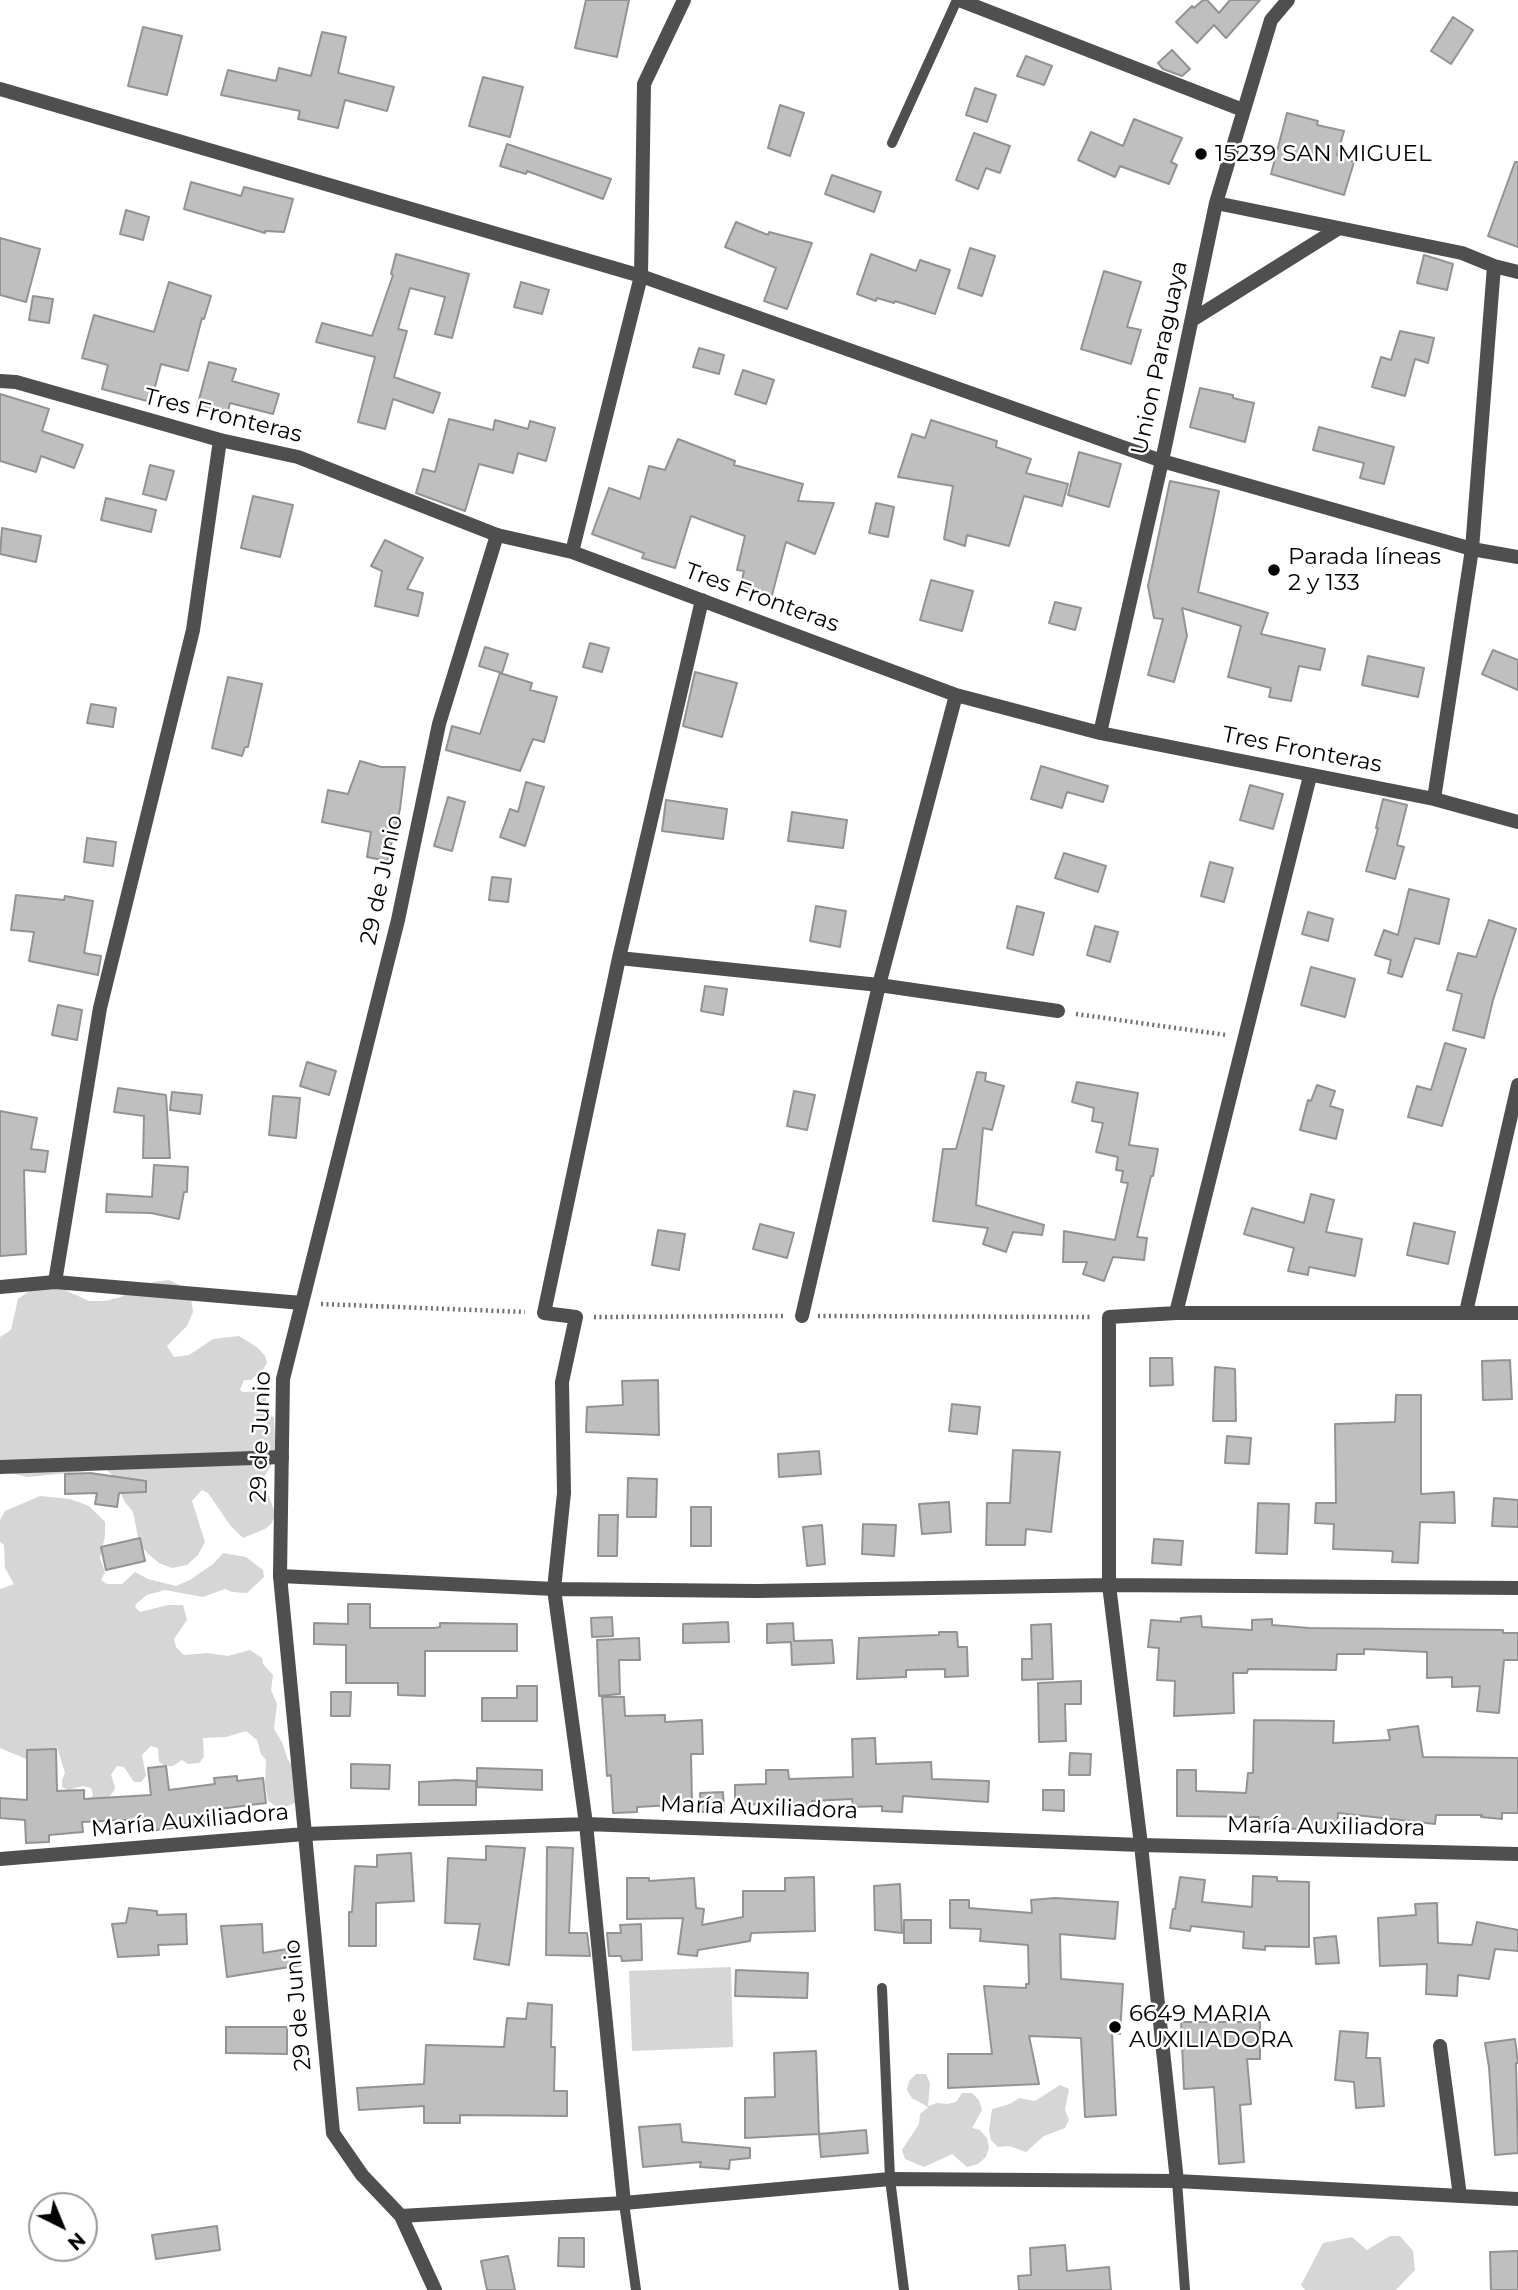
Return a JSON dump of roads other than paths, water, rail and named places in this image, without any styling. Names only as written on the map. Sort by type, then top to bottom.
[{"type":"street","points":[[572,552],[641,276],[644,84],[684,0]]},
{"type":"street","points":[[958,0],[1243,110]]},
{"type":"street","name":"Union Paraguaya","points":[[1100,733],[1162,461],[1216,203],[1271,20],[1288,0]]},
{"type":"street","points":[[0,89],[641,276],[1162,461],[1472,549],[1518,558]]},
{"type":"street","points":[[1216,203],[1462,253],[1518,272]]},
{"type":"street","points":[[1192,320],[1339,228]]},
{"type":"street","points":[[1434,799],[1472,549],[1494,266]]},
{"type":"street","name":"Tres Fronteras","points":[[0,381],[16,382],[220,440],[298,457],[498,535],[572,552],[956,695],[1100,733],[1434,799],[1518,822]]},
{"type":"street","points":[[55,1282],[100,1008],[193,630],[220,440]]},
{"type":"street","name":"29 de Junio","points":[[435,2290],[401,2216],[362,2175],[333,2133],[280,1576],[283,1379],[398,920],[439,724],[498,535]]},
{"type":"street","points":[[624,2203],[586,1824],[554,1589],[564,1493],[562,1382],[576,1317],[544,1313],[619,958],[702,600]]},
{"type":"street","points":[[802,1316],[879,985],[956,695]]},
{"type":"street","points":[[1176,1313],[1310,776]]},
{"type":"street","points":[[619,958],[879,985],[1058,1011]]},
{"type":"street","points":[[1466,1312],[1518,1085]]},
{"type":"street","points":[[0,1287],[55,1282],[302,1303]]},
{"type":"street","points":[[1177,2181],[1141,1845],[1109,1585],[1110,1317],[1176,1313],[1518,1313]]},
{"type":"street","points":[[0,1467],[282,1457]]},
{"type":"street","points":[[280,1576],[554,1589],[757,1591],[1109,1585],[1518,1588]]},
{"type":"street","name":"María Auxiliadora","points":[[0,1859],[305,1834],[586,1824],[1141,1845],[1518,1854]]},
{"type":"street","points":[[1440,2046],[1460,2196]]},
{"type":"street","points":[[401,2216],[624,2203],[890,2179],[1177,2181],[1518,2199]]},
{"type":"lane","points":[[892,143],[958,0]]},
{"type":"lane","points":[[882,1989],[890,2179],[904,2290]]},
{"type":"lane","points":[[1177,2181],[1185,2290]]},
{"type":"lane","points":[[624,2203],[636,2290]]},
{"type":"place","name":"15239 SAN MIGUEL","points":[[1201,154]]},
{"type":"place","name":"Parada líneas 2 y 133","points":[[1274,570]]},
{"type":"place","name":"6649 MARIA AUXILIADORA","points":[[1115,2027]]}]
